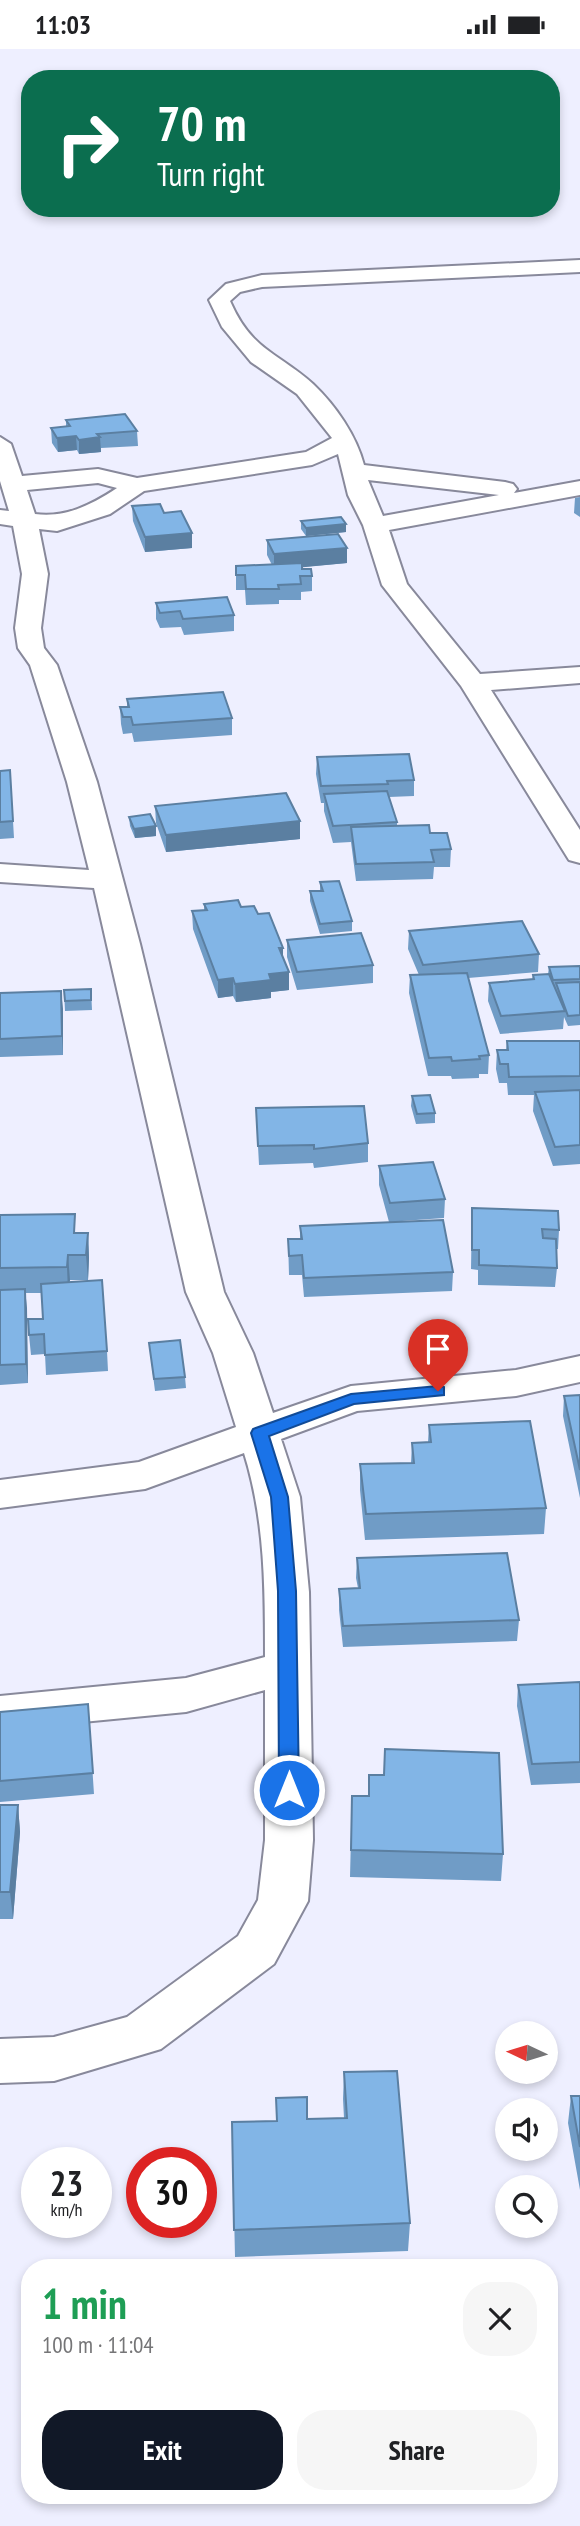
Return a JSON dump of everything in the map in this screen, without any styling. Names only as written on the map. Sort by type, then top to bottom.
[{"type":"street","points":[[580,266],[261,281],[233,288],[219,300],[229,323],[259,357],[305,389],[346,440],[360,495],[375,525],[395,586],[473,683],[580,854]]},
{"type":"street","points":[[13,484],[98,476],[136,485],[312,458],[346,440]]},
{"type":"street","points":[[0,444],[13,484],[12,519],[36,575],[29,628],[31,648],[43,665],[82,782],[205,1291],[233,1353],[279,1497],[287,1591],[289,1840],[283,1901],[256,1950],[143,2034],[54,2059],[0,2061]]},
{"type":"street","points":[[354,471],[545,493]]},
{"type":"street","points":[[12,519],[57,524],[101,509],[136,485]]},
{"type":"street","points":[[375,525],[580,488]]},
{"type":"street","points":[[473,683],[580,675]]},
{"type":"street","points":[[0,873],[107,880]]},
{"type":"street","points":[[0,1494],[145,1475],[351,1399],[516,1383],[580,1369]]},
{"type":"street","points":[[0,1713],[186,1695],[288,1667]]},
{"type":"building","points":[[125,414],[137,431],[97,434],[100,437],[79,440],[76,436],[57,438],[51,428],[70,426],[66,420]]},
{"type":"building","points":[[160,504],[164,513],[181,511],[192,533],[145,537],[132,506]]},
{"type":"building","points":[[341,517],[346,524],[306,528],[301,521]]},
{"type":"building","points":[[338,534],[347,548],[274,554],[267,540]]},
{"type":"building","points":[[302,563],[302,569],[311,569],[312,576],[300,576],[301,584],[278,585],[279,589],[246,589],[245,575],[236,575],[236,566]]},
{"type":"building","points":[[227,597],[234,615],[183,619],[180,611],[160,613],[156,603]]},
{"type":"building","points":[[223,692],[232,718],[133,725],[131,717],[123,717],[120,707],[129,707],[127,699]]},
{"type":"building","points":[[409,754],[414,780],[387,781],[388,784],[321,786],[317,757]]},
{"type":"building","points":[[10,770],[13,821],[0,822],[0,771]]},
{"type":"building","points":[[387,791],[397,822],[333,826],[324,794]]},
{"type":"building","points":[[286,793],[300,821],[166,835],[155,806]]},
{"type":"building","points":[[150,814],[156,826],[134,829],[129,817]]},
{"type":"building","points":[[429,825],[430,833],[447,833],[451,849],[431,850],[434,862],[356,864],[351,827]]},
{"type":"building","points":[[339,881],[352,921],[320,924],[310,891],[323,891],[320,882]]},
{"type":"building","points":[[238,900],[241,907],[254,906],[258,914],[269,913],[289,972],[269,974],[271,980],[235,984],[233,978],[218,980],[192,911],[207,910],[204,904]]},
{"type":"building","points":[[522,921],[539,954],[423,965],[409,931]]},
{"type":"building","points":[[361,933],[373,965],[297,972],[287,940]]},
{"type":"building","points":[[580,966],[580,979],[553,980],[549,967]]},
{"type":"building","points":[[467,973],[489,1055],[479,1056],[480,1059],[452,1061],[451,1057],[429,1058],[410,975]]},
{"type":"building","points":[[549,974],[565,1011],[501,1016],[489,983],[534,979],[533,975]]},
{"type":"building","points":[[580,982],[580,1015],[568,1016],[556,983]]},
{"type":"building","points":[[91,989],[91,1000],[65,1001],[64,990]]},
{"type":"building","points":[[61,991],[62,1036],[0,1039],[0,993]]},
{"type":"building","points":[[507,1041],[580,1041],[580,1076],[509,1077],[508,1064],[500,1064],[497,1050],[508,1050]]},
{"type":"building","points":[[580,1090],[580,1145],[555,1147],[535,1092]]},
{"type":"building","points":[[430,1095],[435,1113],[417,1114],[412,1096]]},
{"type":"building","points":[[364,1106],[368,1143],[314,1149],[314,1145],[258,1146],[256,1108]]},
{"type":"building","points":[[433,1162],[445,1199],[390,1203],[379,1166]]},
{"type":"building","points":[[472,1208],[558,1211],[559,1230],[542,1229],[543,1238],[556,1239],[557,1268],[479,1265],[479,1250],[472,1250]]},
{"type":"building","points":[[75,1214],[74,1233],[88,1233],[86,1255],[68,1255],[67,1267],[0,1268],[0,1215]]},
{"type":"building","points":[[443,1220],[453,1272],[304,1278],[302,1255],[289,1256],[288,1239],[302,1239],[300,1226]]},
{"type":"building","points":[[102,1280],[107,1351],[45,1355],[44,1334],[29,1335],[28,1319],[43,1319],[41,1284]]},
{"type":"building","points":[[25,1289],[26,1364],[0,1365],[0,1290]]},
{"type":"building","points":[[180,1340],[185,1377],[154,1379],[149,1343]]},
{"type":"building","points":[[580,1395],[580,1470],[564,1396]]},
{"type":"building","points":[[530,1421],[546,1508],[366,1514],[360,1464],[414,1463],[412,1443],[431,1442],[429,1425]]},
{"type":"building","points":[[507,1553],[519,1620],[343,1626],[339,1589],[360,1588],[357,1558]]},
{"type":"building","points":[[580,1682],[580,1762],[532,1764],[518,1685]]},
{"type":"building","points":[[88,1704],[93,1773],[0,1781],[0,1712]]},
{"type":"building","points":[[385,1749],[499,1753],[503,1854],[351,1850],[352,1796],[369,1796],[369,1775],[384,1775]]},
{"type":"building","points":[[0,1805],[18,1805],[10,1892],[0,1892]]},
{"type":"building","points":[[397,2071],[410,2223],[234,2230],[232,2122],[277,2121],[276,2098],[307,2097],[307,2119],[347,2118],[344,2072]]},
{"type":"building","points":[[571,2096],[580,2096],[580,2147]]},
{"type":"route","points":[[289,1790],[287,1591],[279,1497],[259,1433],[351,1399],[438,1391]]}]
